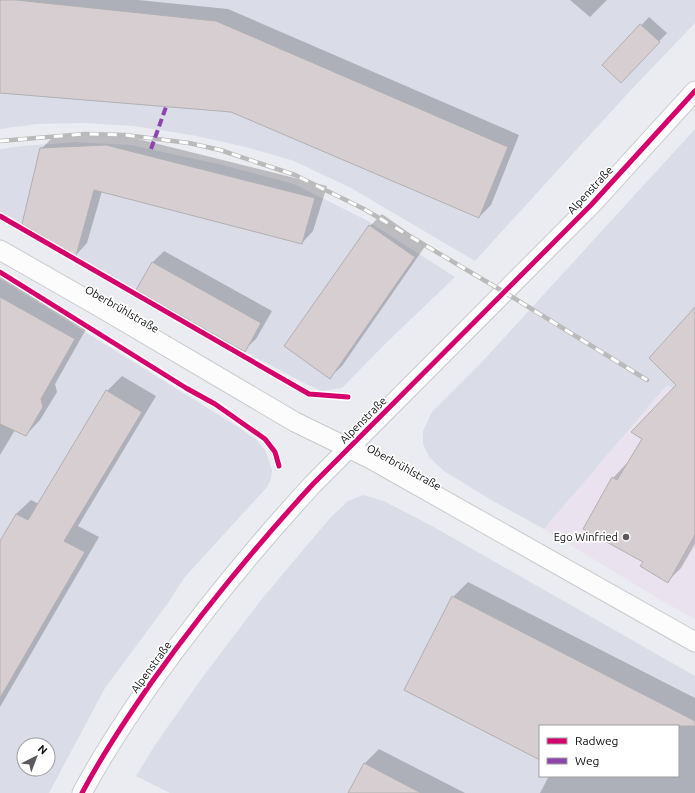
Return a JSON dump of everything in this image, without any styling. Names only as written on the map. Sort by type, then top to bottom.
[{"type":"street","name":"Alpenstraße","points":[[82,793],[130,714],[208,606],[281,518],[591,205],[695,91]]},
{"type":"street","name":"Oberbrühlstraße","points":[[0,250],[295,422],[349,448],[695,642]]},
{"type":"shaded area","points":[[0,0],[695,0],[695,23],[629,92],[475,261],[351,188],[294,161],[246,147],[191,135],[134,126],[83,123],[37,124],[0,129]]},
{"type":"shaded area","points":[[695,129],[695,401],[667,385],[544,529],[493,501],[444,471],[429,457],[423,444],[423,431],[432,412],[481,363]]},
{"type":"shaded area","points":[[77,142],[130,145],[219,164],[294,184],[366,220],[455,277],[385,344],[342,388],[322,391],[245,352],[0,211],[0,149]]},
{"type":"shaded area","points":[[0,279],[238,427],[258,441],[266,452],[272,470],[271,479],[267,487],[184,578],[168,603],[105,688],[49,793],[0,793]]},
{"type":"shaded area","points":[[667,385],[695,401],[695,619],[662,601],[544,529]]},
{"type":"shaded area","points":[[363,495],[384,501],[432,526],[695,676],[695,793],[170,793],[136,776],[155,745],[202,678],[261,600],[330,518],[348,501]]},
{"type":"building","points":[[0,0],[16,0],[216,21],[508,147],[479,218],[231,112],[0,93]]},
{"type":"building","points":[[640,24],[660,42],[621,83],[602,65]]},
{"type":"building","points":[[106,145],[315,198],[302,244],[94,190],[76,256],[22,224],[40,148]]},
{"type":"building","points":[[369,225],[415,257],[330,379],[284,346]]},
{"type":"building","points":[[152,262],[261,323],[245,352],[136,290]]},
{"type":"building","points":[[0,297],[75,339],[41,399],[43,407],[26,436],[0,424]]},
{"type":"building","points":[[695,307],[695,535],[668,583],[640,566],[643,562],[583,529],[612,477],[617,480],[642,439],[631,432],[676,385],[649,358]]},
{"type":"building","points":[[106,390],[142,412],[64,541],[85,552],[0,698],[0,541],[16,514],[28,520]]},
{"type":"building","points":[[452,596],[695,721],[695,726],[539,725],[539,759],[404,690]]},
{"type":"building","points":[[364,763],[421,793],[348,793]]},
{"type":"railway","points":[[0,141],[85,134],[125,135],[189,143],[220,150],[295,175],[364,209],[504,292],[647,380]]},
{"type":"marked path","points":[[151,149],[166,107]]},
{"type":"cycle path","points":[[82,793],[115,737],[151,683],[209,606],[270,532],[313,484],[591,205],[695,91]]},
{"type":"cycle path","points":[[0,216],[309,394],[348,397]]},
{"type":"cycle path","points":[[0,272],[186,388],[215,404],[265,439],[275,452],[279,466]]},
{"type":"place","name":"Ego Winfried","points":[[626,537]]}]
